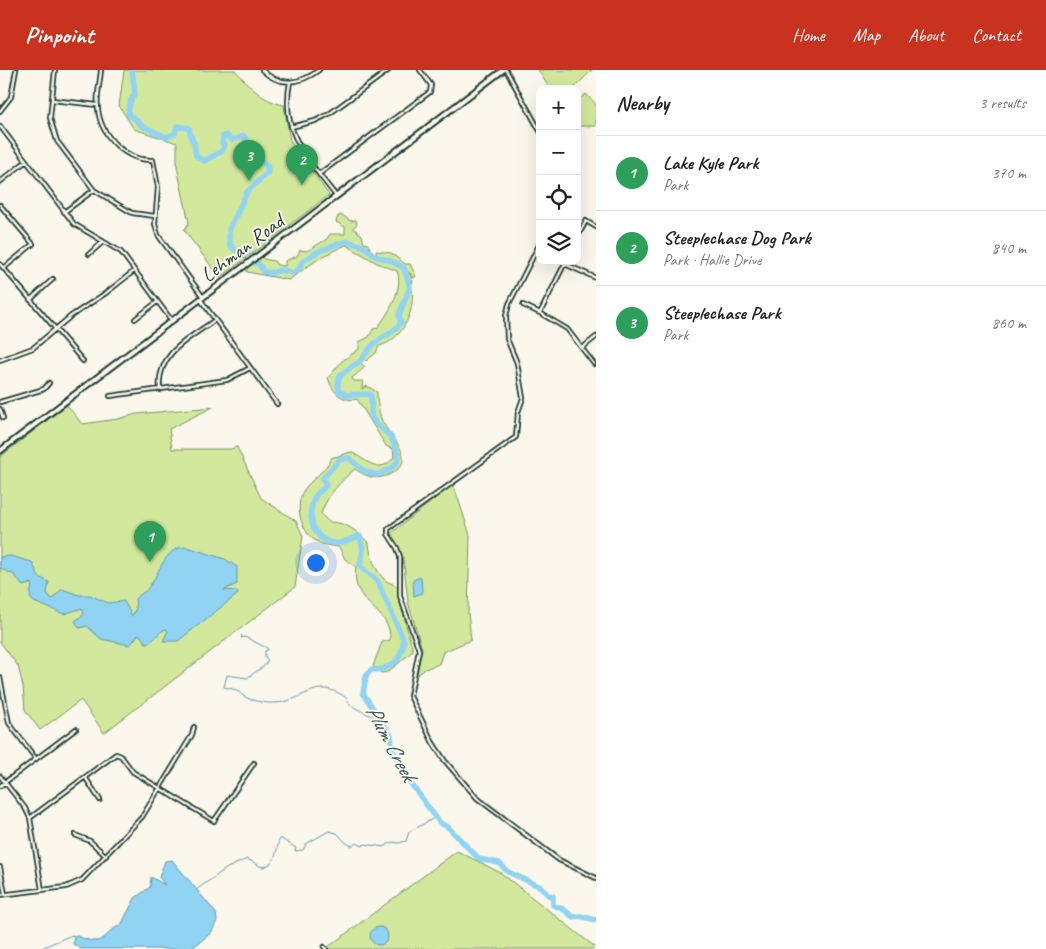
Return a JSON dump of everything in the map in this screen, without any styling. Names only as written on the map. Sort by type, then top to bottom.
[{"type":"street","points":[[0,111],[10,97],[16,70]]},
{"type":"street","points":[[55,70],[50,118],[52,130],[94,190],[132,212],[155,216]]},
{"type":"street","points":[[101,70],[97,105],[100,121],[123,152],[139,160],[153,160],[158,187],[155,216],[156,230],[161,242],[202,298],[215,320],[277,404]]},
{"type":"street","points":[[262,70],[273,79],[290,82],[304,79],[319,70]]},
{"type":"street","points":[[291,127],[315,121],[329,114],[389,70]]},
{"type":"street","points":[[319,174],[430,92],[431,85],[420,70]]},
{"type":"street","points":[[505,70],[539,130]]},
{"type":"street","name":"Lehman Road","points":[[0,451],[505,70]]},
{"type":"street","points":[[290,82],[287,105],[291,127],[299,149],[336,196]]},
{"type":"street","points":[[52,100],[97,105]]},
{"type":"street","points":[[0,126],[25,162],[74,224],[121,252],[134,272],[172,320]]},
{"type":"street","points":[[0,182],[25,162]]},
{"type":"street","points":[[64,212],[94,190]]},
{"type":"street","points":[[0,205],[32,244],[4,268]]},
{"type":"street","points":[[581,230],[586,221],[596,227]]},
{"type":"street","points":[[89,254],[103,242]]},
{"type":"street","points":[[536,252],[509,304],[506,316],[507,339],[517,363],[523,398],[518,412],[516,437],[430,496],[388,529],[388,534],[397,548],[401,570],[400,596],[412,632],[416,634],[419,650],[410,696],[433,743],[444,761],[477,798],[559,860],[596,878]]},
{"type":"street","points":[[0,264],[83,361]]},
{"type":"street","points":[[540,314],[564,265]]},
{"type":"street","points":[[569,265],[596,278]]},
{"type":"street","points":[[0,360],[33,348],[55,329],[134,272]]},
{"type":"street","points":[[30,300],[53,278]]},
{"type":"street","points":[[135,319],[157,302]]},
{"type":"street","points":[[523,305],[567,329],[594,364]]},
{"type":"street","points":[[160,390],[160,374],[165,360],[215,320]]},
{"type":"street","points":[[582,348],[596,338]]},
{"type":"street","points":[[110,396],[227,380],[250,368]]},
{"type":"street","points":[[0,402],[44,389],[49,383]]},
{"type":"street","points":[[0,409],[3,418]]},
{"type":"street","points":[[0,678],[5,711],[10,723],[36,759]]},
{"type":"street","points":[[0,895],[66,887],[78,883],[141,819],[192,736],[194,727]]},
{"type":"street","points":[[0,786],[76,729]]},
{"type":"street","points":[[30,818],[113,755],[118,754],[133,772],[214,821],[254,764]]},
{"type":"street","points":[[0,776],[30,818],[42,890]]},
{"type":"street","points":[[84,777],[100,800]]},
{"type":"street","points":[[75,835],[90,841],[106,856]]},
{"type":"street","points":[[0,868],[5,894]]},
{"type":"green space","points":[[124,70],[235,70],[263,97],[284,105],[290,141],[329,195],[220,278],[184,230],[189,223],[177,167],[177,143],[134,129],[119,106]]},
{"type":"green space","points":[[538,70],[592,70],[577,85],[547,85]]},
{"type":"green space","points":[[586,94],[596,104],[596,126],[581,126],[581,98]]},
{"type":"green space","points":[[342,215],[351,221],[356,220],[357,224],[353,228],[362,235],[364,244],[367,243],[372,252],[376,255],[376,251],[391,253],[405,264],[410,264],[416,276],[414,278],[409,272],[413,281],[411,285],[412,303],[407,322],[402,330],[388,343],[379,346],[376,353],[366,361],[363,358],[359,362],[365,367],[352,378],[354,381],[363,381],[362,389],[367,386],[377,392],[381,418],[400,448],[403,462],[398,469],[379,478],[367,476],[355,469],[335,489],[321,514],[329,522],[335,522],[351,528],[369,543],[372,558],[378,572],[385,580],[399,588],[401,606],[413,651],[388,672],[381,673],[373,666],[382,642],[390,640],[389,629],[385,620],[364,598],[356,580],[356,567],[345,559],[339,547],[319,543],[308,534],[301,521],[299,507],[302,493],[329,463],[331,458],[351,452],[378,466],[389,463],[394,457],[393,449],[386,446],[357,399],[346,399],[338,395],[332,388],[328,378],[342,361],[359,349],[359,342],[369,337],[373,329],[377,328],[386,316],[397,293],[399,278],[397,271],[377,263],[346,245],[316,261],[289,280],[247,272],[246,264],[259,254],[264,259],[274,261],[277,265],[285,266],[285,261],[297,256],[300,250],[307,251],[327,239],[330,234],[345,234],[345,227],[336,222],[338,216]]},
{"type":"green space","points":[[67,405],[82,424],[118,419],[136,414],[213,407],[169,429],[172,449],[231,449],[237,447],[261,498],[296,521],[303,536],[295,587],[104,733],[81,700],[40,730],[25,710],[23,686],[18,666],[0,642],[0,457]]},
{"type":"green space","points":[[451,486],[454,486],[470,535],[468,613],[471,640],[443,652],[439,664],[425,669],[416,676],[422,649],[408,602],[403,557],[390,534]]},
{"type":"green space","points":[[457,851],[501,873],[595,947],[592,949],[330,949],[328,947]]},
{"type":"water","points":[[187,547],[225,559],[237,567],[237,584],[224,590],[237,591],[238,594],[178,641],[163,641],[168,631],[166,629],[146,643],[139,634],[130,645],[101,639],[87,626],[79,628],[75,621],[84,614],[82,608],[64,614],[34,602],[30,598],[32,583],[23,586],[14,575],[0,568],[0,557],[11,556],[32,562],[39,577],[49,582],[47,593],[52,599],[62,589],[79,595],[90,595],[108,603],[124,601],[132,616],[136,608],[135,599],[148,589],[168,555],[180,548]]},
{"type":"water","points":[[421,577],[422,593],[414,596],[413,580]]},
{"type":"water","points":[[172,860],[216,913],[217,921],[211,933],[191,949],[81,949],[73,944],[74,936],[87,940],[99,940],[121,925],[135,898],[150,887],[151,877],[165,885],[159,877],[165,861]]},
{"type":"water","points":[[379,927],[385,930],[388,936],[385,942],[379,945],[373,942],[370,936],[373,930]]},
{"type":"waterway","name":"Plum Creek","points":[[132,70],[135,94],[130,103],[128,114],[142,126],[166,137],[175,133],[177,126],[189,128],[192,140]]},
{"type":"waterway","name":"Plum Creek","points":[[194,142],[196,156],[204,161],[222,151],[225,145],[222,143],[223,136],[226,135],[232,140],[244,136],[258,160],[267,165],[268,172],[247,192],[229,230],[230,245],[235,250],[246,255]]},
{"type":"waterway","name":"Plum Creek","points":[[253,263],[258,263],[264,272],[271,273],[281,270],[293,273],[299,269],[302,262],[317,252],[346,241],[363,246],[375,256],[404,268],[410,287],[399,315],[401,322],[396,329],[377,341],[359,362],[343,373],[340,376],[338,385],[339,391],[347,395],[370,394],[372,417],[378,426],[391,437],[397,451],[396,464],[377,475],[364,471],[349,458],[340,459],[323,478],[326,486],[317,494],[313,501],[311,509],[312,525],[321,537],[335,543],[341,543],[360,536],[363,550],[360,566],[378,582],[404,641],[403,648],[394,663],[378,670],[371,670],[366,676],[363,693],[391,736],[392,749],[409,781],[440,823],[448,827],[479,859],[499,863],[508,872],[541,887],[548,895],[553,896],[553,905],[563,909],[573,917],[580,916],[596,920]]},
{"type":"waterway","points":[[242,635],[241,638],[245,637],[267,648],[265,657],[268,660],[264,666],[247,678],[227,675],[224,687],[237,690],[247,698],[269,703],[284,702],[313,691],[326,689],[340,694],[353,706],[378,718]]},
{"type":"waterway","points":[[196,890],[227,868],[247,859],[262,867],[267,866],[275,856],[280,838],[296,848],[295,851],[303,850],[306,844],[329,831],[337,833],[345,842],[352,846],[356,843],[363,846],[364,844],[384,847],[392,842],[406,841],[409,832],[436,817]]},
{"type":"waterway","points":[[39,949],[72,935],[75,936]]},
{"type":"place","name":"Steeplechase Park","points":[[249,181]]},
{"type":"place","name":"Steeplechase Dog Park","points":[[302,185]]},
{"type":"place","name":"Lake Kyle Park","points":[[150,562]]}]
